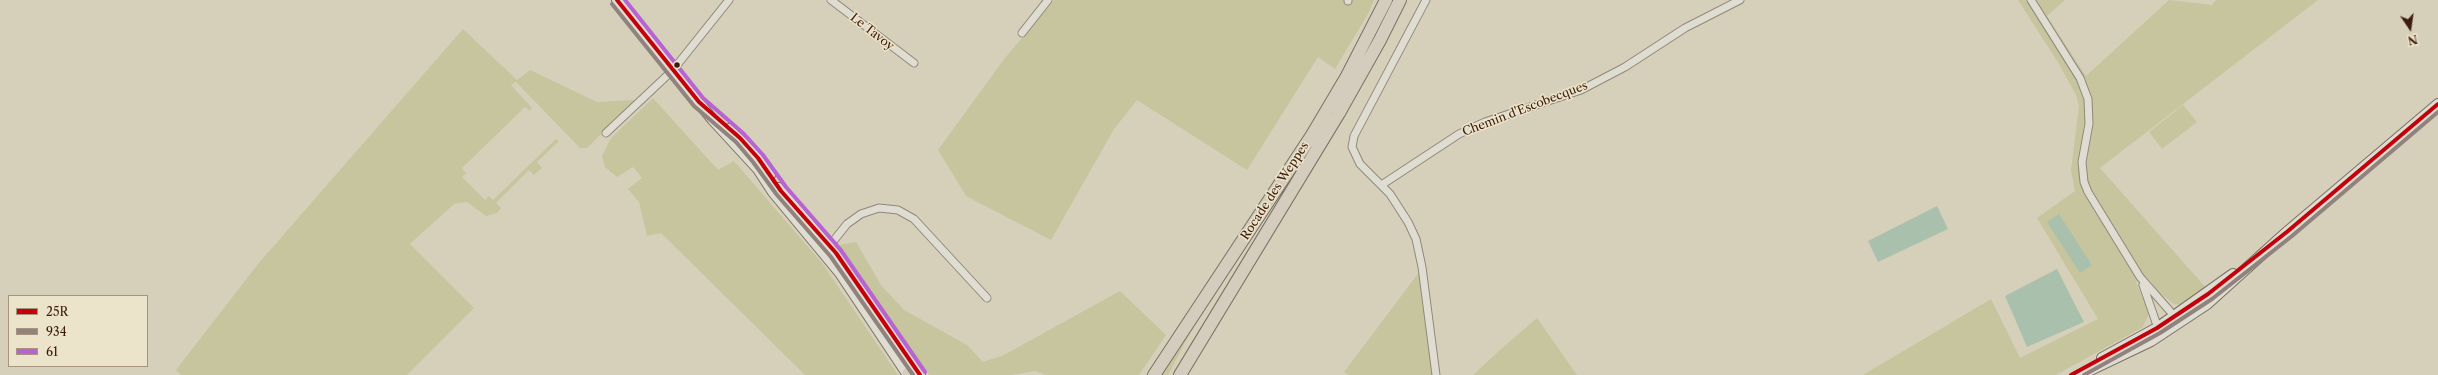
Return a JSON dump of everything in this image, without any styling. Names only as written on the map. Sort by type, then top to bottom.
[{"type":"highway","name":"Rocade des Weppes","points":[[1154,375],[1312,135],[1351,69],[1386,0]]},
{"type":"highway","name":"Rocade des Weppes","points":[[1217,313],[1339,113],[1380,40],[1400,0]]},
{"type":"highway","points":[[1180,375],[1217,313]]},
{"type":"highway","points":[[1186,375],[1217,313]]},
{"type":"main road","points":[[616,0],[699,102],[740,138],[758,158],[781,192],[826,249],[844,278],[908,371],[920,375]]},
{"type":"main road","points":[[2080,375],[2177,320],[2288,231],[2438,104]]},
{"type":"main road","points":[[2071,375],[2160,331]]},
{"type":"street","points":[[606,133],[673,70],[729,0]]},
{"type":"street","name":"Le Tavoy","points":[[831,0],[914,63]]},
{"type":"street","points":[[1022,33],[1048,0]]},
{"type":"street","points":[[1426,0],[1352,142],[1356,158],[1383,184],[1408,222],[1418,248],[1436,375]]},
{"type":"street","name":"Chemin d'Escobecques","points":[[1383,184],[1460,134],[1485,122],[1582,90],[1625,67],[1685,28],[1740,0]]},
{"type":"street","points":[[2031,0],[2085,88],[2089,111],[2082,162],[2084,182],[2088,192],[2140,277],[2177,320]]},
{"type":"street","points":[[826,249],[847,224],[861,214],[879,208],[898,210],[914,219],[987,298]]},
{"type":"street","points":[[2140,277],[2160,331]]},
{"type":"shaded area","points":[[1054,0],[1374,0],[1368,14],[1335,69],[1318,57],[1247,170],[1137,100],[1114,129],[1051,240],[966,196],[938,150],[1005,58]]},
{"type":"shaded area","points":[[2018,0],[2065,0],[2047,16],[2086,76],[2169,0],[2212,5],[2216,0],[2318,0],[2100,168],[2207,289],[2183,305],[2174,304],[2161,294],[2146,276],[2136,282],[2149,313],[2143,327],[2056,375],[1863,375],[1991,299],[2020,358],[2098,319],[2037,218],[2075,191],[2071,170],[2079,106],[2076,95],[2059,64]]},
{"type":"shaded area","points":[[463,29],[517,80],[530,70],[597,102],[635,100],[587,148],[580,148],[516,82],[511,85],[532,108],[530,111],[525,107],[462,168],[466,173],[462,177],[485,200],[489,196],[493,200],[556,139],[559,141],[537,162],[542,168],[534,175],[529,170],[496,203],[501,208],[497,213],[486,216],[467,202],[454,204],[410,244],[474,308],[407,375],[181,375],[176,370],[258,264]]},
{"type":"shaded area","points":[[653,98],[718,170],[734,161],[822,263],[898,375],[805,375],[661,233],[647,236],[639,202],[628,189],[642,178],[633,167],[617,177],[605,167],[602,156],[611,138]]},
{"type":"shaded area","points":[[2183,105],[2197,122],[2162,149],[2149,132]]},
{"type":"shaded area","points":[[1937,206],[1948,229],[1878,262],[1868,241]]},
{"type":"shaded area","points":[[2059,214],[2092,265],[2080,273],[2047,222]]},
{"type":"shaded area","points":[[856,242],[881,285],[904,310],[967,345],[983,362],[1004,355],[1120,291],[1166,335],[1139,375],[1046,375],[1035,371],[1011,375],[929,375],[839,245]]},
{"type":"shaded area","points":[[2057,269],[2084,322],[2027,347],[2005,296]]},
{"type":"shaded area","points":[[1420,271],[1432,375],[1349,375],[1344,372]]},
{"type":"shaded area","points":[[1537,318],[1577,375],[1473,375],[1500,350]]},
{"type":"shaded area","points":[[1197,320],[1168,375],[1160,375]]},
{"type":"transit line","name":"25R","points":[[617,0],[699,102],[740,138],[758,158],[781,191],[836,253],[920,375]]},
{"type":"transit line","name":"61","points":[[625,0],[703,98],[744,134],[763,155],[786,187],[840,249],[925,372]]},
{"type":"transit line","name":"934","points":[[612,4],[694,106],[736,142],[753,162],[777,195],[831,257],[913,375]]},
{"type":"transit line","name":"25R","points":[[2071,375],[2157,328],[2208,294],[2288,231],[2438,104]]},
{"type":"transit line","name":"934","points":[[2084,375],[2160,333],[2212,299],[2292,236],[2438,112]]}]
